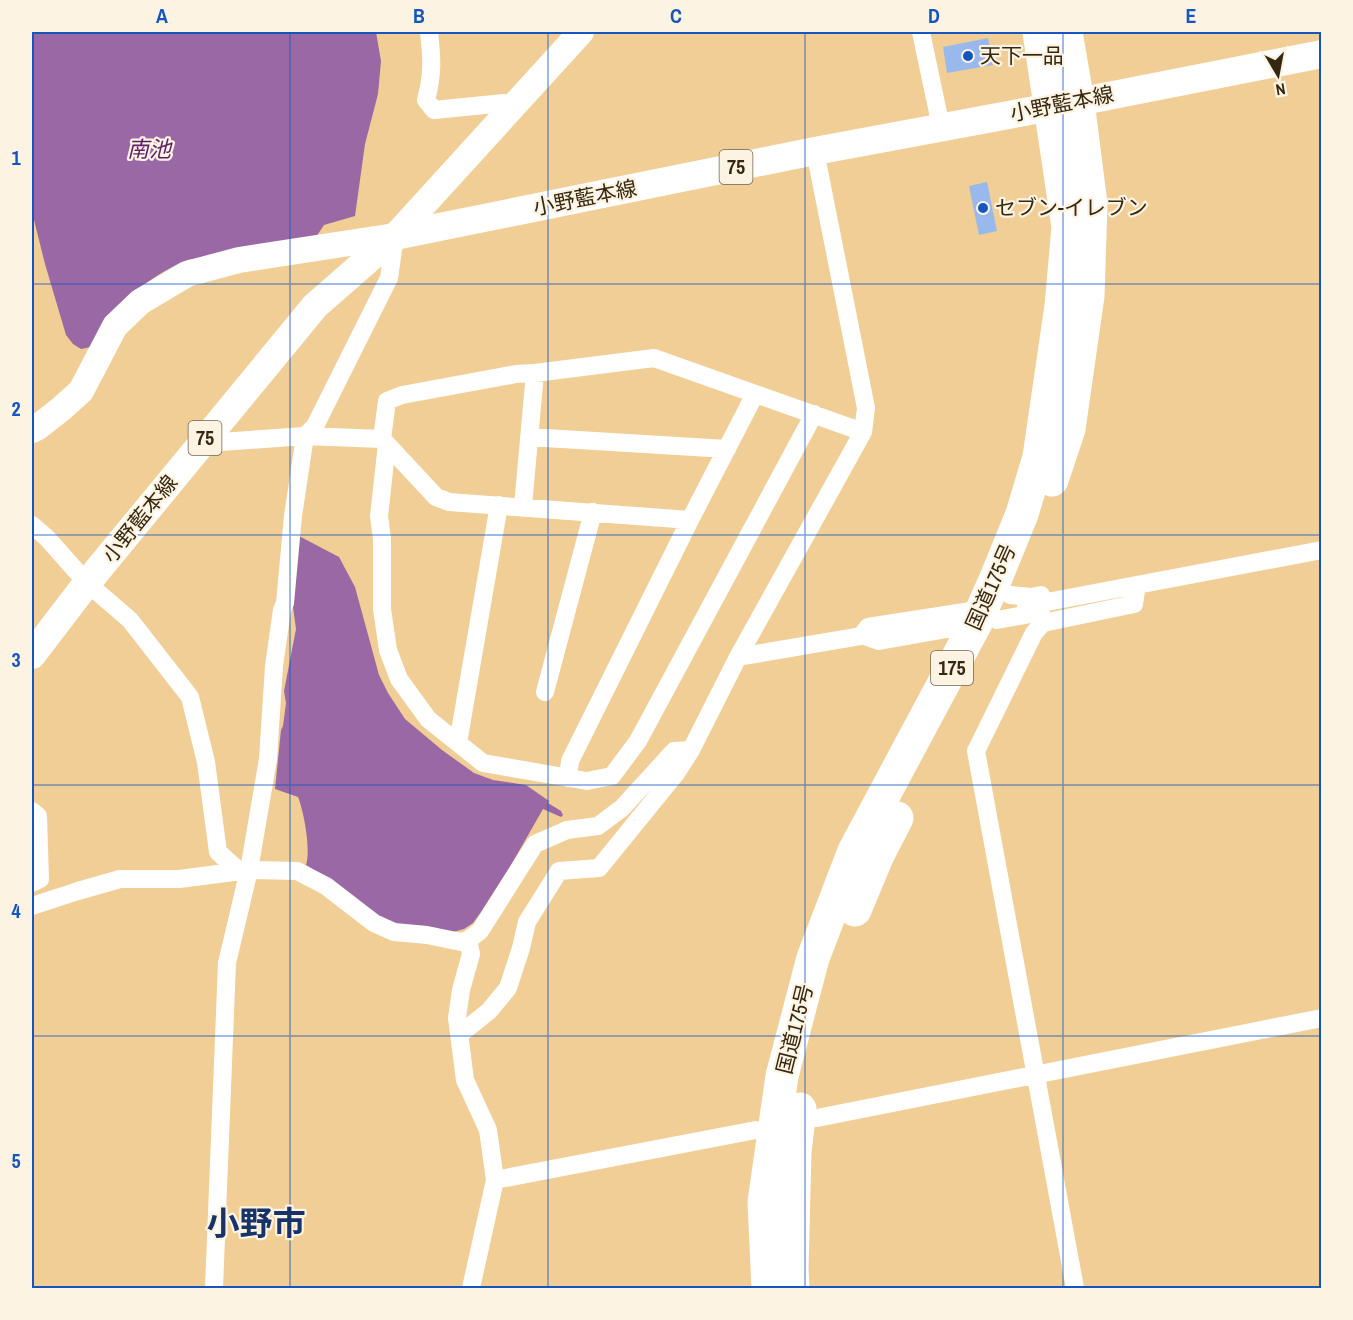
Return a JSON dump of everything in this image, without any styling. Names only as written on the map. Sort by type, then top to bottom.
[{"type":"highway","name":"国道175号","points":[[1039,32],[1065,104]]},
{"type":"highway","name":"国道175号","points":[[793,1288],[794,1175],[786,1124],[782,1076],[813,958],[854,850],[991,613],[996,578],[1022,514],[1039,457],[1058,328],[1068,227],[1066,32]]},
{"type":"highway","name":"国道175号","points":[[768,1288],[764,1202],[786,1124]]},
{"type":"main road","name":"小野藍本線","points":[[32,655],[87,583],[315,306],[395,236],[815,151],[1322,54]]},
{"type":"street","points":[[429,32],[432,59],[431,81],[426,100],[434,110],[504,103],[511,108]]},
{"type":"street","points":[[214,1288],[227,963],[268,759],[273,666],[285,603],[293,516],[305,436],[315,426],[389,278],[395,236],[581,32]]},
{"type":"street","points":[[921,32],[941,127]]},
{"type":"street","points":[[459,1035],[489,1011],[508,988],[527,922],[559,871],[599,868],[677,772],[863,432],[866,408],[815,151]]},
{"type":"street","points":[[32,430],[81,391],[115,326],[140,302],[187,274],[239,260],[395,236]]},
{"type":"street","points":[[814,414],[638,741],[612,776],[586,781],[483,763],[428,719],[399,679],[388,650],[382,609],[382,539],[379,516],[387,401],[402,395],[516,374],[654,358],[814,414],[863,432]]},
{"type":"street","points":[[523,506],[535,373]]},
{"type":"street","points":[[568,778],[570,761],[755,394]]},
{"type":"street","points":[[209,434],[221,442],[305,436],[384,442],[436,497],[449,502],[690,520]]},
{"type":"street","points":[[529,437],[727,449]]},
{"type":"street","points":[[458,743],[499,505]]},
{"type":"street","points":[[545,692],[593,512]]},
{"type":"street","points":[[32,525],[47,538],[87,583],[130,620],[190,697],[206,762],[218,852],[244,871]]},
{"type":"street","points":[[862,636],[868,627],[971,610],[991,613],[1119,598],[1137,585],[1322,550]]},
{"type":"street","points":[[738,657],[862,636],[879,641],[952,628],[1030,597],[1128,581],[1137,585]]},
{"type":"street","points":[[1075,1288],[976,751],[1034,633],[1043,623],[1134,604],[1137,585]]},
{"type":"street","points":[[32,906],[120,879],[179,879],[244,871],[297,872],[326,886],[374,923],[394,932],[427,934],[461,942],[480,931],[534,844],[567,830],[598,826],[622,808],[674,751],[691,750]]},
{"type":"street","points":[[32,811],[38,816],[40,879],[32,883]]},
{"type":"street","points":[[468,940],[471,954],[461,990],[457,1018],[465,1080],[488,1130],[495,1180],[471,1288]]},
{"type":"street","points":[[495,1180],[680,1144],[682,1152],[906,1092],[907,1100],[1322,1018]]},
{"type":"water","name":"南池","points":[[32,32],[376,32],[381,61],[378,94],[365,144],[355,216],[324,225],[316,237],[187,260],[164,272],[135,293],[116,315],[96,346],[81,349],[73,344],[66,335],[32,212]]},
{"type":"water","points":[[299,536],[339,557],[355,587],[379,675],[405,719],[474,773],[493,780],[526,785],[549,801],[548,803],[561,811],[563,815],[561,817],[543,809],[481,912],[473,923],[464,929],[453,932],[388,924],[306,865],[308,850],[306,831],[298,797],[275,789],[286,703],[284,691],[296,629],[293,607]]},
{"type":"building","name":"天下一品","points":[[988,38],[993,65],[947,73],[943,47]]},
{"type":"building","name":"セブン-イレブン","points":[[987,182],[997,231],[979,235],[969,186]]},
{"type":"place","name":"天下一品","points":[[968,56]]},
{"type":"place","name":"セブン-イレブン","points":[[983,208]]},
{"type":"district","name":"小野市","points":[[256,1223]]}]
